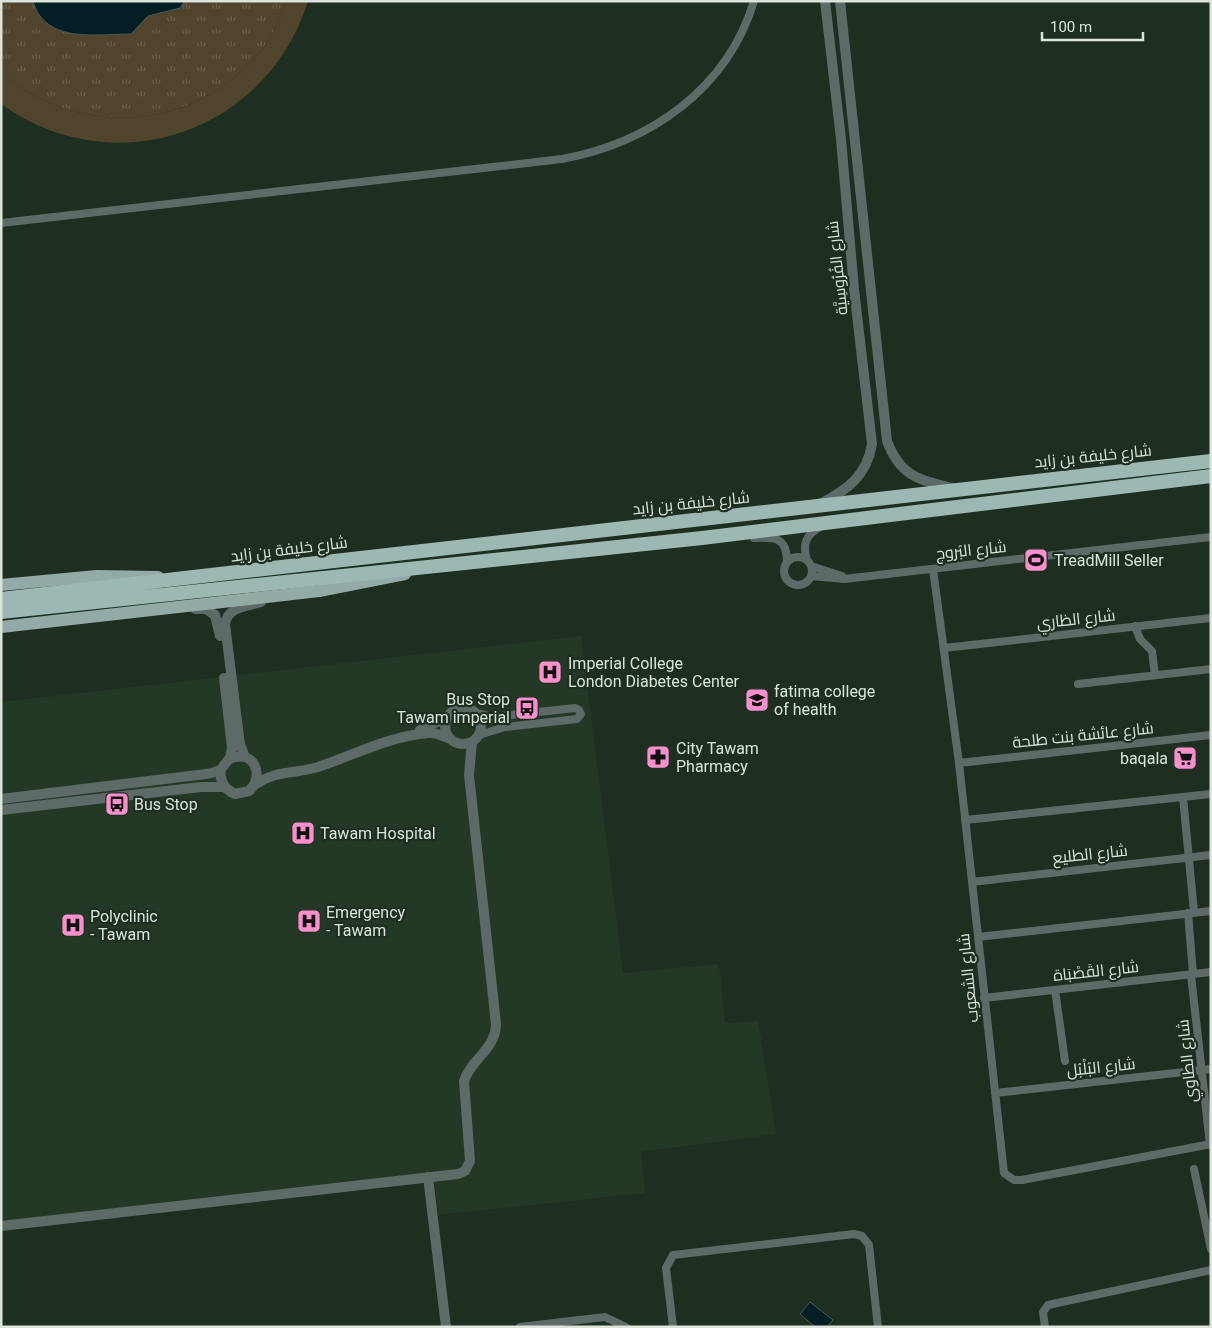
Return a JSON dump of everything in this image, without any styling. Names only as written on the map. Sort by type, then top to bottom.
[{"type":"highway","name":"شارع خليفة بن زايد","points":[[1,599],[1211,461]]},
{"type":"highway","name":"شارع خليفة بن زايد","points":[[1,612],[702,538],[1211,476]]},
{"type":"main road","name":"شارع خليفة بن زايد","points":[[1,627],[276,596],[347,586],[432,567]]},
{"type":"main road","name":"شارع خليفة بن زايد","points":[[1,585],[112,576],[176,579]]},
{"type":"street","points":[[1,223],[562,159],[608,148],[651,128],[696,94],[716,73],[731,50],[754,1]]},
{"type":"street","name":"شارع الفُرُوسِيَّة","points":[[815,506],[839,494],[855,482],[868,463],[872,444],[854,289],[825,1]]},
{"type":"street","name":"شارع الفُرُوسِيَّة","points":[[840,1],[851,89],[869,288],[887,441],[895,458],[909,474],[927,482],[958,489]]},
{"type":"street","points":[[828,19],[834,38],[842,90],[846,93],[851,89]]},
{"type":"street","points":[[702,538],[773,538],[782,542],[786,548],[787,562],[784,575],[790,583],[801,584],[810,576],[809,563],[804,548],[806,539],[826,523]]},
{"type":"street","name":"شارع البُروج","points":[[810,576],[832,580],[1211,537]]},
{"type":"street","points":[[787,562],[796,557],[809,563]]},
{"type":"street","name":"شارع البُروج","points":[[809,563],[832,574],[854,576]]},
{"type":"street","name":"شارع الشعوب","points":[[933,568],[959,763],[1003,1170],[1007,1176],[1014,1180],[1210,1144]]},
{"type":"street","points":[[256,784],[258,773],[240,745],[225,621],[235,609],[276,596]]},
{"type":"street","points":[[1,799],[206,774],[224,765],[236,757],[277,770],[300,766],[360,745],[420,730],[446,718],[459,708],[492,717],[575,708],[581,714],[577,719],[505,727],[461,744],[434,733],[422,734],[367,748],[301,771],[274,773],[256,784],[249,791],[241,794],[232,793],[225,788],[220,779],[224,765],[230,758],[231,743],[218,621],[209,611],[182,606]]},
{"type":"street","name":"شارع الظاري","points":[[944,648],[1211,618]]},
{"type":"street","points":[[1135,626],[1140,638],[1152,651],[1155,675]]},
{"type":"street","points":[[1078,684],[1211,669]]},
{"type":"street","points":[[469,775],[476,738],[481,724],[476,713]]},
{"type":"street","points":[[1,1226],[462,1173],[470,1164],[464,1081],[470,1069],[492,1042],[496,1029],[469,775],[464,761],[445,729],[446,718]]},
{"type":"street","name":"شارع عائشة بنت طلحة","points":[[959,763],[1211,735]]},
{"type":"street","points":[[1,810],[201,788],[225,788]]},
{"type":"street","points":[[51,804],[54,797],[77,790]]},
{"type":"street","points":[[965,820],[1211,794]]},
{"type":"street","name":"شارع الطاوي","points":[[1183,797],[1189,857],[1192,974],[1210,1144]]},
{"type":"street","name":"شارع الطليع","points":[[972,882],[1211,855]]},
{"type":"street","points":[[978,937],[1211,911]]},
{"type":"street","name":"شارع القَصْبَاة","points":[[984,998],[1211,972]]},
{"type":"street","points":[[1055,990],[1065,1061]]},
{"type":"street","name":"شارع البُلْبُل","points":[[995,1093],[1211,1069]]},
{"type":"street","points":[[1194,1169],[1211,1250]]},
{"type":"street","points":[[428,1177],[446,1327]]},
{"type":"street","points":[[673,1327],[666,1268],[673,1255],[854,1234],[865,1238],[869,1245],[878,1327]]},
{"type":"street","points":[[1045,1327],[1043,1312],[1048,1305],[1211,1270]]},
{"type":"street","points":[[520,1327],[605,1317],[626,1327]]},
{"type":"shaded area","name":"Tawam Hospital","points":[[581,636],[623,973],[719,964],[725,1023],[758,1021],[776,1134],[641,1152],[645,1193],[438,1215],[434,1177],[1,1222],[1,702]]},
{"type":"green space","points":[[1,1],[287,1],[271,35],[249,64],[222,87],[190,104],[156,114],[120,118],[84,114],[49,102],[24,89],[1,72]]},
{"type":"green space","points":[[287,1],[308,1],[288,47],[259,84],[223,113],[182,132],[137,142],[91,141],[45,128],[1,104],[1,72],[17,85],[36,96],[84,114],[120,118],[156,114],[190,104],[222,87],[249,64],[271,35]]},
{"type":"water","points":[[33,1],[185,1],[180,8],[148,16],[131,34],[88,35],[73,34],[48,24],[39,15]]},
{"type":"water","points":[[810,1302],[833,1320],[827,1327],[815,1327],[800,1314]]},
{"type":"place","name":"TreadMill Seller","points":[[1036,560]]},
{"type":"place","name":"Imperial College London Diabetes Center","points":[[550,672]]},
{"type":"place","name":"fatima college of health","points":[[757,700]]},
{"type":"place","name":"Bus Stop Tawam imperial","points":[[527,708]]},
{"type":"place","name":"City Tawam Pharmacy","points":[[658,757]]},
{"type":"place","name":"baqala","points":[[1185,758]]},
{"type":"place","name":"Bus Stop","points":[[117,804]]},
{"type":"place","name":"Tawam Hospital","points":[[303,833]]},
{"type":"place","name":"Emergency - Tawam","points":[[309,921]]},
{"type":"place","name":"Polyclinic - Tawam","points":[[73,925]]}]
